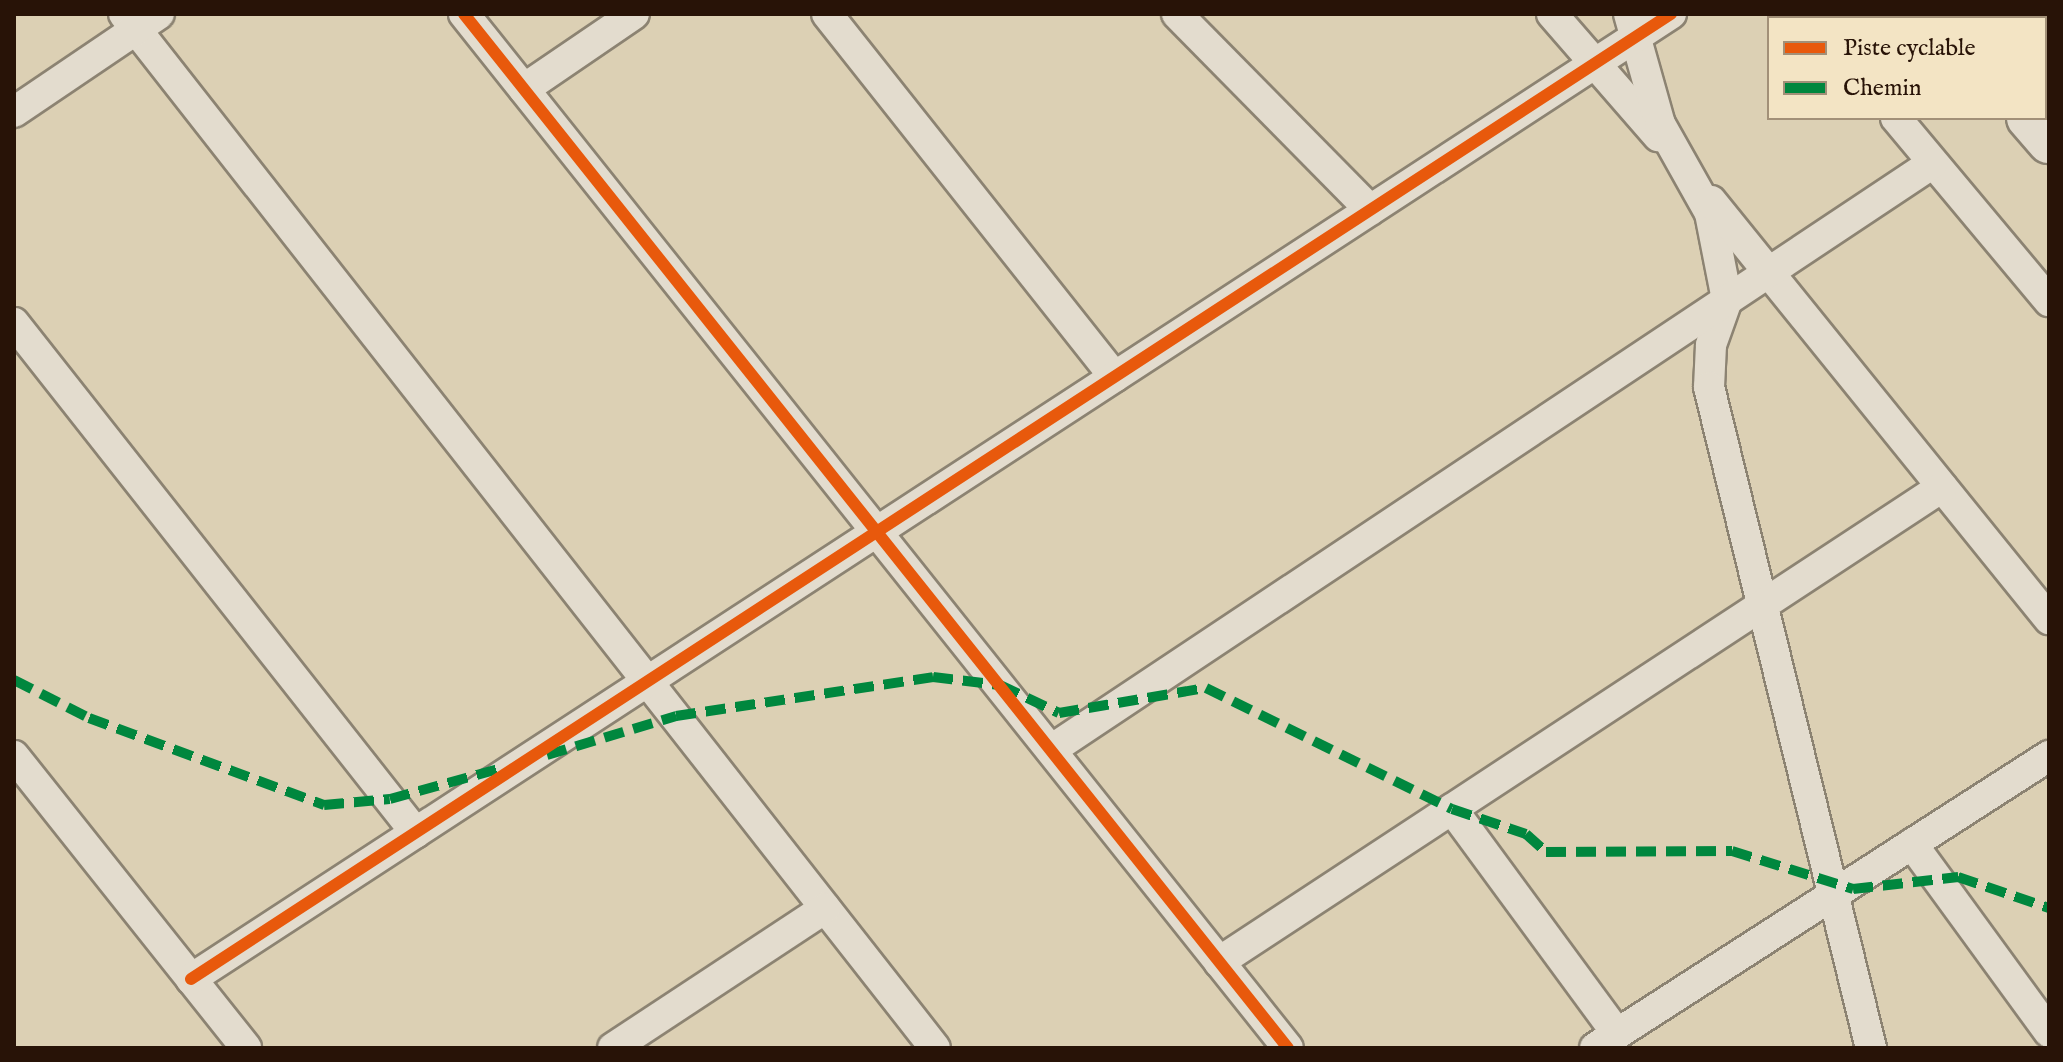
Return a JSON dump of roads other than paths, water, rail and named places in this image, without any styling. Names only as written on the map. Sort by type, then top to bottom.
[{"type":"street","points":[[464,14],[1288,1048]]},
{"type":"street","points":[[524,89],[634,14]]},
{"type":"street","points":[[827,14],[1115,377]]},
{"type":"street","points":[[1177,14],[1370,210]]},
{"type":"street","points":[[1552,14],[1598,62],[2049,619]]},
{"type":"street","points":[[191,979],[1598,62],[1632,26],[1671,14]]},
{"type":"street","points":[[14,112],[140,19],[935,1048]]},
{"type":"street","points":[[1632,26],[1660,124],[1710,213],[1727,300],[1711,345],[1709,387],[1830,896],[1871,1048]]},
{"type":"street","points":[[1898,120],[2049,301]]},
{"type":"street","points":[[2030,120],[2049,142]]},
{"type":"street","points":[[1051,750],[1933,163]]},
{"type":"street","points":[[14,323],[416,833]]},
{"type":"street","points":[[1219,962],[1942,487]]},
{"type":"street","points":[[14,756],[246,1048]]},
{"type":"street","points":[[1452,809],[1606,1041],[2049,756]]},
{"type":"street","points":[[1912,844],[2049,1032]]},
{"type":"street","points":[[613,1048],[825,908]]}]
